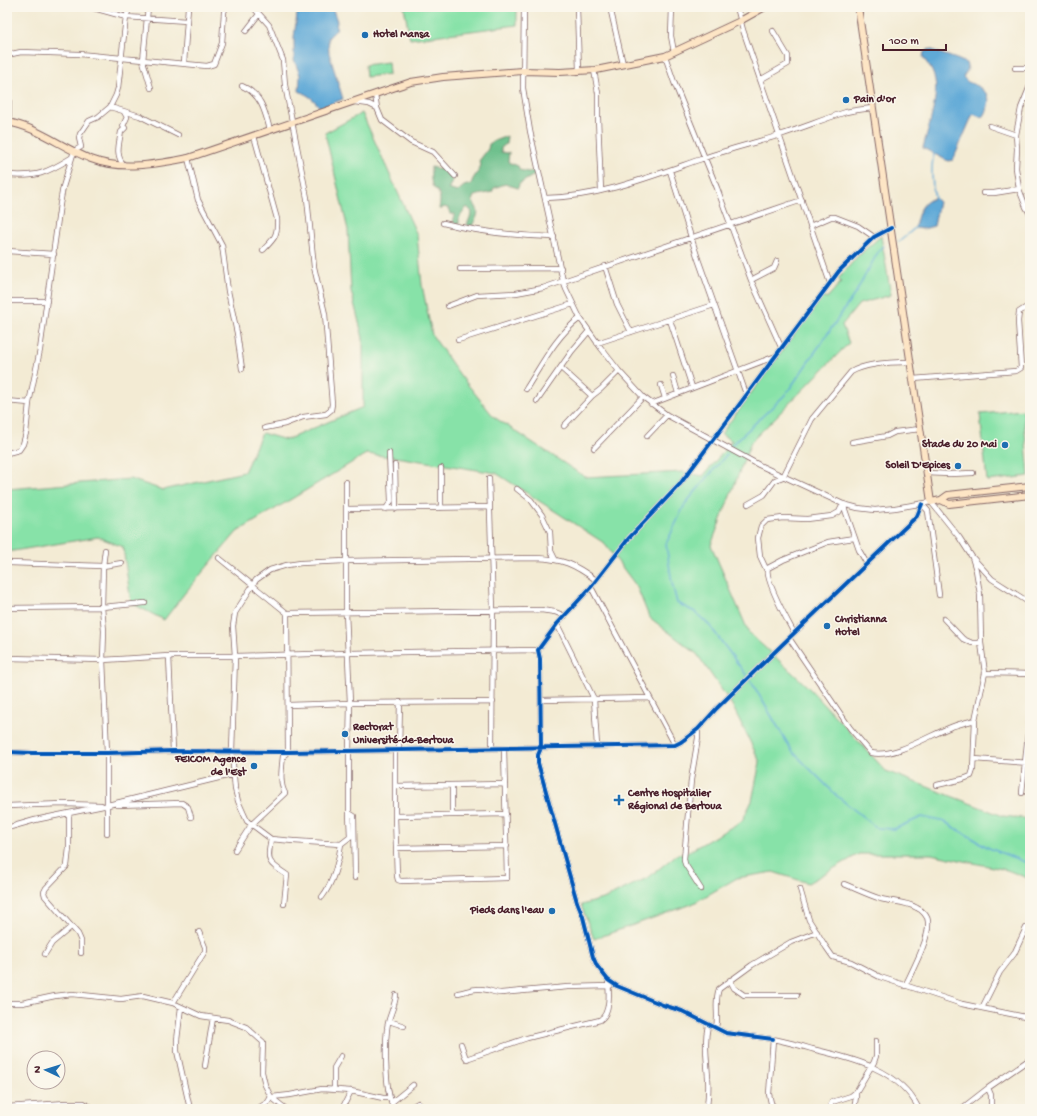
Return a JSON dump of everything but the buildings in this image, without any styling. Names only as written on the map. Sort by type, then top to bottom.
[{"type":"main road","points":[[8,122],[22,125],[41,133],[90,159],[105,163],[124,165],[156,164],[188,158],[411,82],[443,77],[523,71],[594,70],[665,56],[740,21],[765,7]]},
{"type":"main road","points":[[858,7],[931,502],[941,500],[948,495],[1030,486]]},
{"type":"main road","points":[[941,500],[949,504],[1030,495]]},
{"type":"street","points":[[90,7],[126,16],[187,21]]},
{"type":"street","points":[[7,453],[19,450],[23,444],[29,403],[40,350],[60,204],[71,158],[74,151],[81,147],[79,136],[89,121],[98,117],[110,107],[118,88],[126,16],[130,7]]},
{"type":"street","points":[[148,7],[143,61],[151,88]]},
{"type":"street","points":[[184,63],[188,7]]},
{"type":"street","points":[[7,55],[21,52],[79,54],[207,66],[214,64],[222,43],[224,12],[226,7]]},
{"type":"street","points":[[253,7],[269,25],[283,60],[285,85],[308,204],[314,267],[325,314],[332,404],[331,410],[326,414],[303,417],[293,422],[265,428]]},
{"type":"street","points":[[524,7],[523,88],[530,130],[560,268],[573,304],[580,318],[597,343],[619,370],[643,398],[667,415],[783,477],[843,504],[875,510],[931,502],[959,537],[972,557],[992,579],[1030,603]]},
{"type":"street","points":[[577,7],[579,71]]},
{"type":"street","points":[[610,7],[623,64]]},
{"type":"street","points":[[672,7],[671,36],[674,52]]},
{"type":"street","points":[[737,7],[740,21],[830,283]]},
{"type":"street","points":[[246,31],[259,14]]},
{"type":"street","points":[[760,80],[788,64],[788,56],[773,31]]},
{"type":"street","points":[[665,56],[751,280],[781,347]]},
{"type":"street","points":[[1015,68],[1030,68]]},
{"type":"street","points":[[594,70],[598,93],[602,191]]},
{"type":"street","points":[[242,86],[251,90],[257,96],[266,112],[270,130]]},
{"type":"street","points":[[1030,86],[1028,96],[1021,108],[1016,136],[1016,168],[1019,189],[1030,214]]},
{"type":"street","points":[[7,88],[10,103],[8,122]]},
{"type":"street","points":[[375,94],[377,108],[382,120],[411,142],[433,152],[455,176]]},
{"type":"street","points":[[352,102],[369,104],[377,108]]},
{"type":"street","points":[[110,107],[125,112],[127,117],[123,126],[125,128],[121,132],[118,154],[124,165]]},
{"type":"street","points":[[546,198],[562,198],[602,191],[670,171],[704,158],[848,112],[873,108]]},
{"type":"street","points":[[120,111],[140,116],[178,135]]},
{"type":"street","points":[[990,126],[1016,136]]},
{"type":"street","points":[[254,136],[277,219],[278,230],[276,236],[263,250]]},
{"type":"street","points":[[7,175],[31,176],[43,173],[71,158]]},
{"type":"street","points":[[188,158],[198,200],[222,245],[228,291],[237,333],[242,369]]},
{"type":"street","points":[[670,171],[714,306],[746,394]]},
{"type":"street","points":[[983,193],[1000,193],[1019,189]]},
{"type":"street","points":[[448,306],[477,296],[528,291],[564,281],[802,200]]},
{"type":"street","points":[[810,226],[831,217],[835,217],[858,226],[874,237]]},
{"type":"street","points":[[443,223],[491,232],[554,237]]},
{"type":"street","points":[[891,228],[874,237],[839,271],[680,484],[629,538],[591,587],[557,624],[538,650],[540,659],[541,748],[538,755],[538,763],[577,902],[583,917],[593,957],[597,966],[608,980],[617,986],[663,1005],[682,1011],[716,1028],[734,1034],[773,1039],[838,1055],[872,1067],[889,1076],[905,1089],[919,1109]]},
{"type":"street","points":[[7,251],[54,254]]},
{"type":"street","points":[[751,280],[774,268],[777,261]]},
{"type":"street","points":[[605,266],[617,304],[630,332]]},
{"type":"street","points":[[460,269],[560,268]]},
{"type":"street","points":[[7,300],[47,301]]},
{"type":"street","points":[[458,340],[573,304]]},
{"type":"street","points":[[913,379],[1016,371],[1021,368],[1018,322],[1019,312],[1030,304]]},
{"type":"street","points":[[597,343],[714,306]]},
{"type":"street","points":[[526,389],[559,339],[571,325],[580,318]]},
{"type":"street","points":[[670,320],[692,387]]},
{"type":"street","points":[[537,401],[560,368],[589,331]]},
{"type":"street","points":[[651,404],[776,356]]},
{"type":"street","points":[[748,504],[764,495],[775,480],[783,477],[812,419],[852,372],[888,363],[910,362]]},
{"type":"street","points":[[560,368],[592,396]]},
{"type":"street","points":[[564,426],[619,370]]},
{"type":"street","points":[[673,376],[678,393]]},
{"type":"street","points":[[661,385],[665,398]]},
{"type":"street","points":[[594,448],[643,398]]},
{"type":"street","points":[[7,401],[29,403]]},
{"type":"street","points":[[647,436],[667,415]]},
{"type":"street","points":[[852,442],[886,436],[895,432],[920,429]]},
{"type":"street","points":[[386,509],[391,501],[389,453]]},
{"type":"street","points":[[395,465],[396,509]]},
{"type":"street","points":[[440,508],[441,468]]},
{"type":"street","points":[[926,472],[950,474],[973,473]]},
{"type":"street","points":[[489,478],[493,610],[492,748]]},
{"type":"street","points":[[346,482],[345,560],[350,703],[350,837],[341,844],[271,838],[251,826],[247,821],[238,801],[232,752],[234,656],[233,626],[235,613],[256,580],[270,570],[287,565],[345,560],[492,558],[555,559],[577,567],[596,580]]},
{"type":"street","points":[[517,488],[531,500],[542,515],[550,532],[551,551],[555,559]]},
{"type":"street","points":[[843,504],[854,538],[867,564]]},
{"type":"street","points":[[794,633],[782,610],[760,556],[758,538],[761,526],[767,520],[783,518],[807,519],[832,516],[839,512],[843,504]]},
{"type":"street","points":[[7,752],[349,752],[675,745],[698,729],[717,708],[794,633],[917,516],[922,504]]},
{"type":"street","points":[[922,504],[928,511],[939,595]]},
{"type":"street","points":[[346,509],[490,507]]},
{"type":"street","points":[[767,571],[768,568],[783,560],[828,542],[854,538]]},
{"type":"street","points":[[105,550],[102,607],[107,753],[107,833]]},
{"type":"street","points":[[937,785],[971,776],[974,759],[975,720],[985,673],[981,642],[980,594],[972,557]]},
{"type":"street","points":[[219,558],[287,614],[541,610],[555,612],[565,616]]},
{"type":"street","points":[[7,559],[9,563],[103,566],[122,563]]},
{"type":"street","points":[[591,587],[675,745]]},
{"type":"street","points":[[7,608],[102,607],[145,603]]},
{"type":"street","points":[[287,614],[288,752]]},
{"type":"street","points":[[944,620],[963,639],[972,643],[981,642]]},
{"type":"street","points":[[557,624],[594,699],[597,746]]},
{"type":"street","points":[[789,638],[850,728],[871,754],[884,754],[903,748],[951,727],[975,720]]},
{"type":"street","points":[[7,658],[103,660],[169,656],[538,650]]},
{"type":"street","points":[[169,656],[173,751]]},
{"type":"street","points":[[985,673],[1030,674]]},
{"type":"street","points":[[540,700],[650,698]]},
{"type":"street","points":[[288,705],[400,702],[493,702]]},
{"type":"street","points":[[400,702],[394,816],[398,880],[507,878],[504,748]]},
{"type":"street","points":[[1022,793],[1028,762],[1030,713]]},
{"type":"street","points":[[698,729],[684,843],[684,859],[685,864],[701,889]]},
{"type":"street","points":[[235,850],[251,826],[285,793],[283,790],[282,772],[283,756],[288,752]]},
{"type":"street","points":[[974,759],[1028,762]]},
{"type":"street","points":[[7,828],[35,820],[108,805],[235,774]]},
{"type":"street","points":[[395,786],[505,784]]},
{"type":"street","points":[[452,785],[452,815]]},
{"type":"street","points":[[7,806],[182,803],[188,807],[190,817]]},
{"type":"street","points":[[349,813],[354,816],[354,878]]},
{"type":"street","points":[[68,814],[69,848],[67,866],[44,892],[45,896],[78,934],[80,938],[81,953]]},
{"type":"street","points":[[394,816],[506,814]]},
{"type":"street","points":[[271,838],[268,854],[272,866],[287,875],[284,904]]},
{"type":"street","points":[[322,897],[328,890],[340,853],[341,844]]},
{"type":"street","points":[[396,848],[507,846]]},
{"type":"street","points":[[844,884],[864,894],[918,908],[927,918],[928,927],[924,941],[905,986]]},
{"type":"street","points":[[800,889],[809,920],[833,957],[851,962],[880,977],[962,1004],[1030,1018]]},
{"type":"street","points":[[45,954],[52,943],[71,927]]},
{"type":"street","points":[[982,1008],[1000,972],[1014,954],[1026,928],[1030,927]]},
{"type":"street","points":[[173,1003],[205,951],[205,947],[199,932]]},
{"type":"street","points":[[716,1028],[718,1017],[716,995],[719,989],[730,980],[791,942],[817,932]]},
{"type":"street","points":[[461,1044],[467,1059],[527,1038],[600,1020],[604,1017],[606,1012],[609,986],[608,980]]},
{"type":"street","points":[[730,980],[734,988],[744,995],[797,996]]},
{"type":"street","points":[[458,993],[484,988],[501,993],[557,988],[617,986]]},
{"type":"street","points":[[7,1003],[22,1003],[72,994],[121,999],[143,996],[173,1003],[200,1016],[228,1020],[246,1027],[263,1042],[262,1072],[265,1085],[271,1097],[286,1109]]},
{"type":"street","points":[[392,1108],[386,1066],[387,1028],[396,996]]},
{"type":"street","points":[[181,1007],[177,1051],[190,1109]]},
{"type":"street","points":[[205,1066],[213,1018]]},
{"type":"street","points":[[389,1021],[404,1026]]},
{"type":"street","points":[[707,1107],[708,1079],[705,1044],[708,1024]]},
{"type":"street","points":[[773,1039],[769,1094],[771,1103],[775,1109]]},
{"type":"street","points":[[829,1109],[832,1102],[851,1096],[856,1092],[867,1072],[872,1067],[876,1056],[876,1041]]},
{"type":"street","points":[[334,1090],[334,1068],[341,1056]]},
{"type":"street","points":[[962,1109],[988,1088],[1030,1059]]},
{"type":"street","points":[[392,1108],[392,1102],[413,1085]]},
{"type":"street","points":[[988,1088],[991,1095],[990,1109]]},
{"type":"street","points":[[271,1097],[322,1089],[352,1091],[383,1098],[390,1098]]},
{"type":"street","points":[[342,1109],[352,1091]]},
{"type":"street","points":[[854,1109],[856,1092]]},
{"type":"street","points":[[258,1109],[268,1102],[271,1097]]},
{"type":"street","points":[[7,1107],[66,1102],[84,1103],[93,1109]]},
{"type":"street","points":[[408,1109],[418,1103]]},
{"type":"green space","points":[[404,7],[517,7],[517,25],[410,39]]},
{"type":"green space","points":[[388,62],[389,74],[366,77],[365,65]]},
{"type":"green space","points":[[362,113],[417,235],[422,285],[432,335],[460,375],[494,417],[585,477],[683,472],[703,476],[732,441],[721,434],[822,296],[826,299],[841,282],[838,279],[858,256],[881,236],[891,295],[859,304],[842,325],[849,343],[751,442],[711,545],[749,633],[808,687],[886,771],[1003,816],[1030,819],[1030,879],[1007,870],[931,854],[859,854],[808,883],[773,872],[737,878],[692,904],[594,939],[581,905],[606,898],[649,877],[676,855],[688,852],[742,821],[752,801],[760,762],[732,705],[697,654],[649,617],[637,587],[604,543],[496,473],[402,458],[366,454],[237,532],[184,594],[164,620],[131,603],[123,547],[98,537],[7,552],[7,489],[130,479],[163,490],[244,472],[262,433],[286,440],[363,407],[363,338],[351,291],[348,230],[325,133]]},
{"type":"green space","points":[[507,136],[506,144],[501,148],[501,152],[509,152],[508,162],[518,166],[520,170],[528,172],[535,171],[536,174],[519,184],[518,188],[505,184],[494,188],[492,192],[474,196],[472,201],[477,208],[478,214],[472,226],[467,225],[472,212],[467,207],[459,218],[459,224],[454,224],[453,218],[455,214],[451,214],[449,208],[443,207],[442,209],[439,209],[440,196],[432,185],[431,167],[447,172],[453,180],[448,189],[457,192],[464,186],[471,184],[480,168],[481,165],[479,161],[488,149],[489,144]]},
{"type":"green space","name":"Stade du 20 Mai","points":[[1023,410],[1029,476],[987,481],[980,414]]},
{"type":"water","points":[[298,7],[332,7],[337,21],[336,30],[328,38],[329,53],[343,99],[320,108],[311,98],[299,91],[300,75],[294,60],[294,37]]},
{"type":"water","points":[[930,49],[966,63],[968,69],[963,77],[968,82],[978,86],[987,94],[989,100],[987,111],[984,116],[980,117],[973,114],[953,160],[948,161],[923,148],[933,112],[936,92],[933,73],[923,57],[924,52]]},
{"type":"water","points":[[935,198],[939,202],[934,226],[923,229],[915,228],[920,210],[926,202]]},
{"type":"waterway","points":[[935,151],[932,162],[935,199]]},
{"type":"waterway","points":[[899,242],[916,227]]},
{"type":"waterway","points":[[731,446],[786,394],[856,292],[878,252],[884,246]]},
{"type":"waterway","points":[[727,454],[685,504],[666,544],[672,583],[677,603],[695,612],[710,626],[752,683],[792,751],[837,796],[877,828],[894,829],[922,817],[945,822],[989,848],[1030,864]]},
{"type":"cycle path","points":[[773,1039],[726,1033],[682,1011],[663,1005],[617,986],[608,980],[597,966],[593,957],[583,917],[577,902],[538,763],[538,755],[541,748],[540,659],[538,650],[557,624],[591,587],[629,538],[680,484],[839,271],[874,237],[891,228]]},
{"type":"cycle path","points":[[7,752],[288,752],[675,745],[698,729],[717,708],[917,516],[922,504]]},
{"type":"place","name":"Hotel Mansa","points":[[365,35]]},
{"type":"place","name":"Pain d'or","points":[[846,100]]},
{"type":"place","name":"Stade du 20 Mai","points":[[1005,445]]},
{"type":"place","name":"Soleil D'Epices","points":[[958,466]]},
{"type":"place","name":"Christianna Hotel","points":[[827,626]]},
{"type":"place","name":"Rectorat Université-de-Bertoua","points":[[345,734]]},
{"type":"place","name":"FEICOM Agence de l'Est","points":[[254,766]]},
{"type":"place","name":"Centre Hospitalier Régional de Bertoua","points":[[619,800]]},
{"type":"place","name":"Pieds dans l'eau","points":[[552,911]]}]
